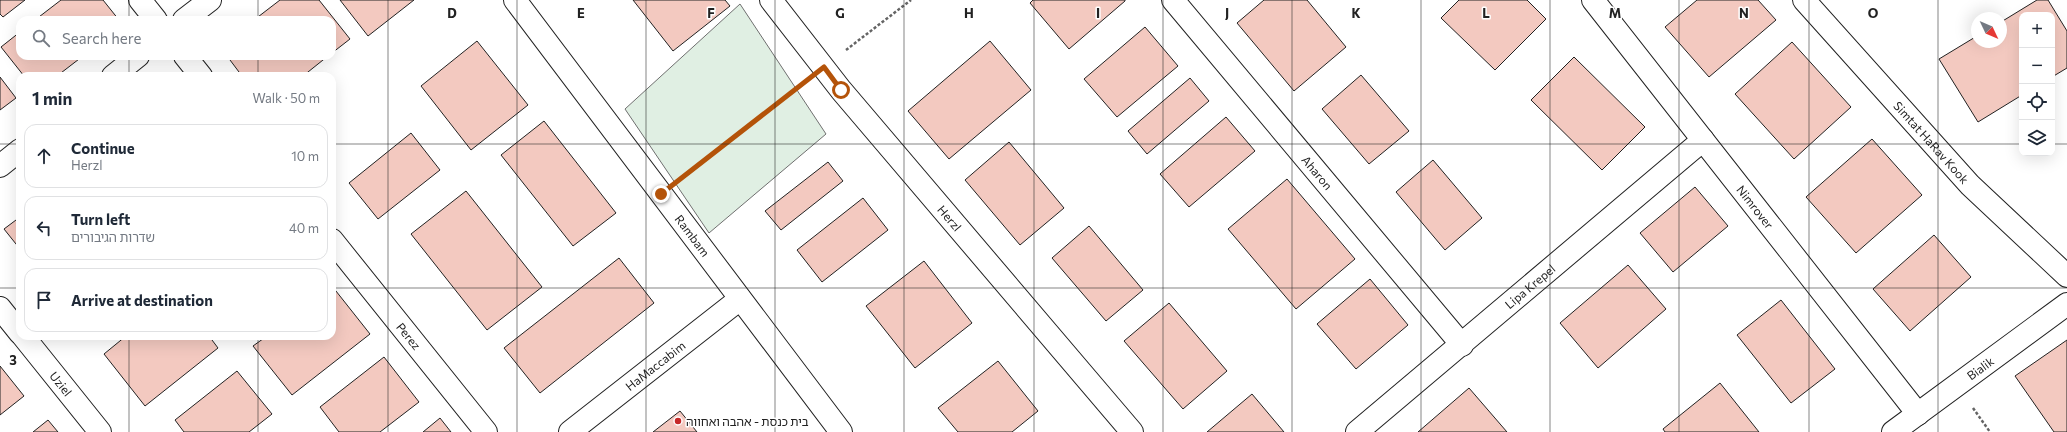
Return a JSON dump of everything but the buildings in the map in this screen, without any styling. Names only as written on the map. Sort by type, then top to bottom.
[{"type":"street","points":[[140,0],[153,16]]},
{"type":"street","points":[[189,16],[210,0]]},
{"type":"street","name":"Rambam","points":[[515,0],[841,432]]},
{"type":"street","name":"Herzl","points":[[771,0],[841,90],[1132,432]]},
{"type":"street","name":"Aharon","points":[[1173,0],[1462,345]]},
{"type":"street","name":"Nimrover","points":[[1592,0],[1918,414]]},
{"type":"street","name":"Simtat HaRav Kook","points":[[1804,0],[1970,185],[2067,276]]},
{"type":"street","points":[[118,72],[133,60]]},
{"type":"street","points":[[188,60],[198,72]]},
{"type":"street","name":"Lipa Krepel","points":[[1357,432],[1462,345],[1703,140]]},
{"type":"street","points":[[0,166],[16,153]]},
{"type":"street","name":"Perez","points":[[336,245],[486,432]]},
{"type":"street","name":"HaMaccabim","points":[[570,432],[740,299]]},
{"type":"street","name":"Bialik","points":[[1893,432],[2067,304]]},
{"type":"street","points":[[0,308],[16,328]]},
{"type":"street","name":"Uziel","points":[[26,340],[100,432]]},
{"type":"path","points":[[661,194],[910,0]]},
{"type":"green space","points":[[740,4],[826,134],[709,233],[625,109]]},
{"type":"place","name":"בית כנסת - אהבה ואחווה","points":[[678,421]]},
{"type":"route","points":[[661,194],[824,67],[841,90]]}]
